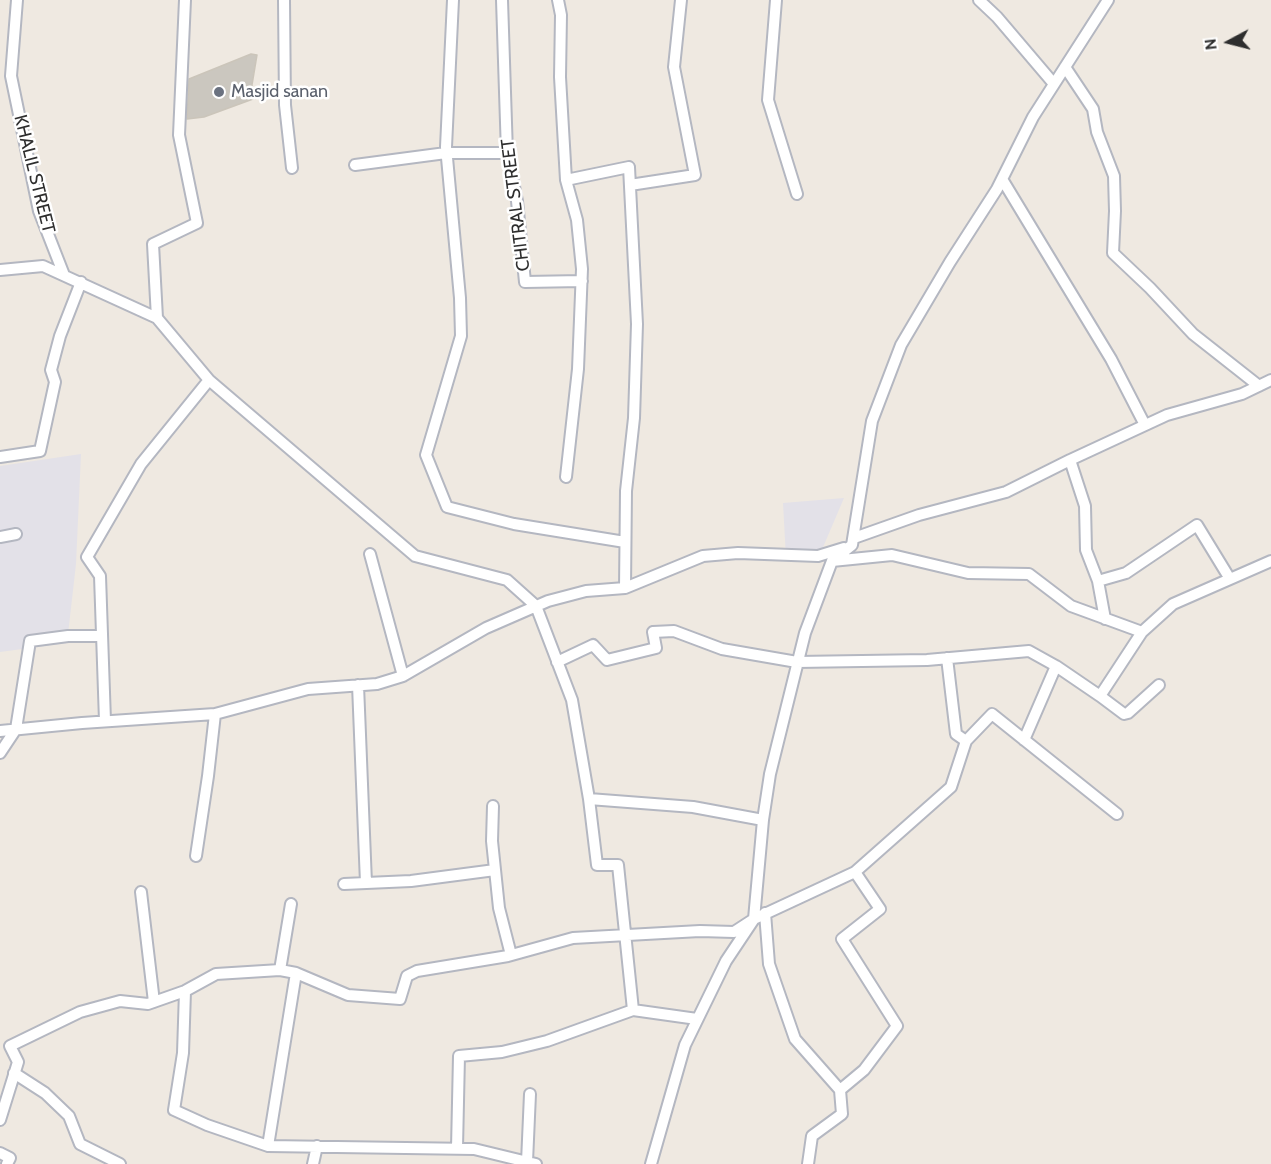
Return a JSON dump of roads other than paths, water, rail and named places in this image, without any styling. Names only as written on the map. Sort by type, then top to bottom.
[{"type":"street","name":"KHALIL STREET","points":[[17,0],[11,76],[39,211],[64,275]]},
{"type":"street","points":[[157,318],[153,244],[197,223],[179,135],[185,0]]},
{"type":"street","points":[[284,0],[285,105],[292,168]]},
{"type":"street","points":[[453,0],[446,153],[460,298],[461,336],[426,455],[447,507],[514,524],[625,542]]},
{"type":"street","name":"CHITRAL STREET","points":[[502,0],[507,153],[517,201],[525,282],[582,281]]},
{"type":"street","points":[[558,0],[561,15],[560,77],[566,180],[577,220],[582,281],[578,369],[566,477]]},
{"type":"street","points":[[630,185],[695,175],[674,68],[681,0]]},
{"type":"street","points":[[776,0],[768,100],[797,194]]},
{"type":"street","points":[[979,0],[1054,84]]},
{"type":"street","points":[[651,1164],[685,1045],[726,961],[754,919],[763,820],[770,774],[797,662],[805,633],[832,561],[853,542],[872,421],[901,345],[1002,179],[1033,117],[1108,0]]},
{"type":"street","points":[[1065,66],[1093,109],[1097,132],[1114,176],[1113,254],[1150,288],[1193,334],[1259,386]]},
{"type":"street","points":[[355,165],[446,153],[507,153]]},
{"type":"street","points":[[566,180],[629,167],[637,324],[634,418],[626,491],[625,588]]},
{"type":"street","points":[[1002,179],[1111,359],[1145,425]]},
{"type":"street","points":[[0,270],[43,266],[157,318],[209,381],[415,556],[507,580],[536,606],[572,700],[589,799],[597,865],[618,866],[633,1010]]},
{"type":"street","points":[[0,457],[40,451],[55,382],[51,370],[60,336],[81,282]]},
{"type":"street","points":[[0,731],[214,714],[308,689],[377,684],[403,676],[486,628],[548,601],[586,591],[625,588],[703,556],[738,554],[818,556],[919,515],[1006,492],[1167,415],[1242,393],[1271,380]]},
{"type":"street","points":[[105,721],[100,576],[87,557],[141,464],[209,381]]},
{"type":"street","points":[[1070,460],[1085,506],[1086,550],[1098,582],[1106,619]]},
{"type":"street","points":[[1098,582],[1126,573],[1197,525],[1230,579]]},
{"type":"street","points":[[0,537],[16,534]]},
{"type":"street","points":[[370,554],[403,676]]},
{"type":"street","points":[[832,561],[892,555],[968,573],[1029,574],[1071,606],[1142,632]]},
{"type":"street","points":[[1100,696],[1142,632],[1173,604],[1271,561]]},
{"type":"street","points":[[557,662],[593,645],[607,660],[656,648],[653,632],[674,631],[722,649],[797,662],[927,660],[1029,651],[1056,666],[1124,714],[1160,685]]},
{"type":"street","points":[[0,753],[16,729],[30,641],[68,636],[102,636]]},
{"type":"street","points":[[947,658],[956,734],[966,741]]},
{"type":"street","points":[[1024,740],[1056,666]]},
{"type":"street","points":[[358,685],[366,884]]},
{"type":"street","points":[[196,856],[208,776],[214,714]]},
{"type":"street","points":[[0,1120],[18,1062],[10,1046],[80,1012],[120,1001],[148,1004],[184,991],[216,974],[280,970],[296,973],[348,995],[400,999],[406,976],[417,971],[511,955],[573,938],[734,932],[754,919],[855,872],[951,787],[966,741],[992,714],[1117,814]]},
{"type":"street","points":[[589,799],[693,807],[763,820]]},
{"type":"street","points":[[493,806],[492,842],[499,908],[511,955]]},
{"type":"street","points":[[344,884],[411,881],[495,870]]},
{"type":"street","points":[[840,1090],[864,1070],[897,1026],[842,939],[880,909],[855,872]]},
{"type":"street","points":[[141,892],[154,1002]]},
{"type":"street","points":[[280,970],[291,904]]},
{"type":"street","points":[[765,914],[769,964],[795,1039],[840,1090],[842,1114],[813,1136],[808,1164]]},
{"type":"street","points":[[268,1146],[296,973]]},
{"type":"street","points":[[184,991],[183,1053],[174,1110],[207,1125],[268,1146],[474,1149],[513,1161],[531,1163],[530,1094]]},
{"type":"street","points":[[457,1148],[459,1056],[502,1052],[547,1041],[633,1010],[697,1019]]},
{"type":"street","points":[[14,1073],[45,1093],[69,1116],[80,1144],[120,1164]]},
{"type":"street","points":[[313,1164],[317,1146]]},
{"type":"street","points":[[0,1153],[10,1158],[7,1164]]},
{"type":"place","name":"Masjid sanan","points":[[219,92]]}]
